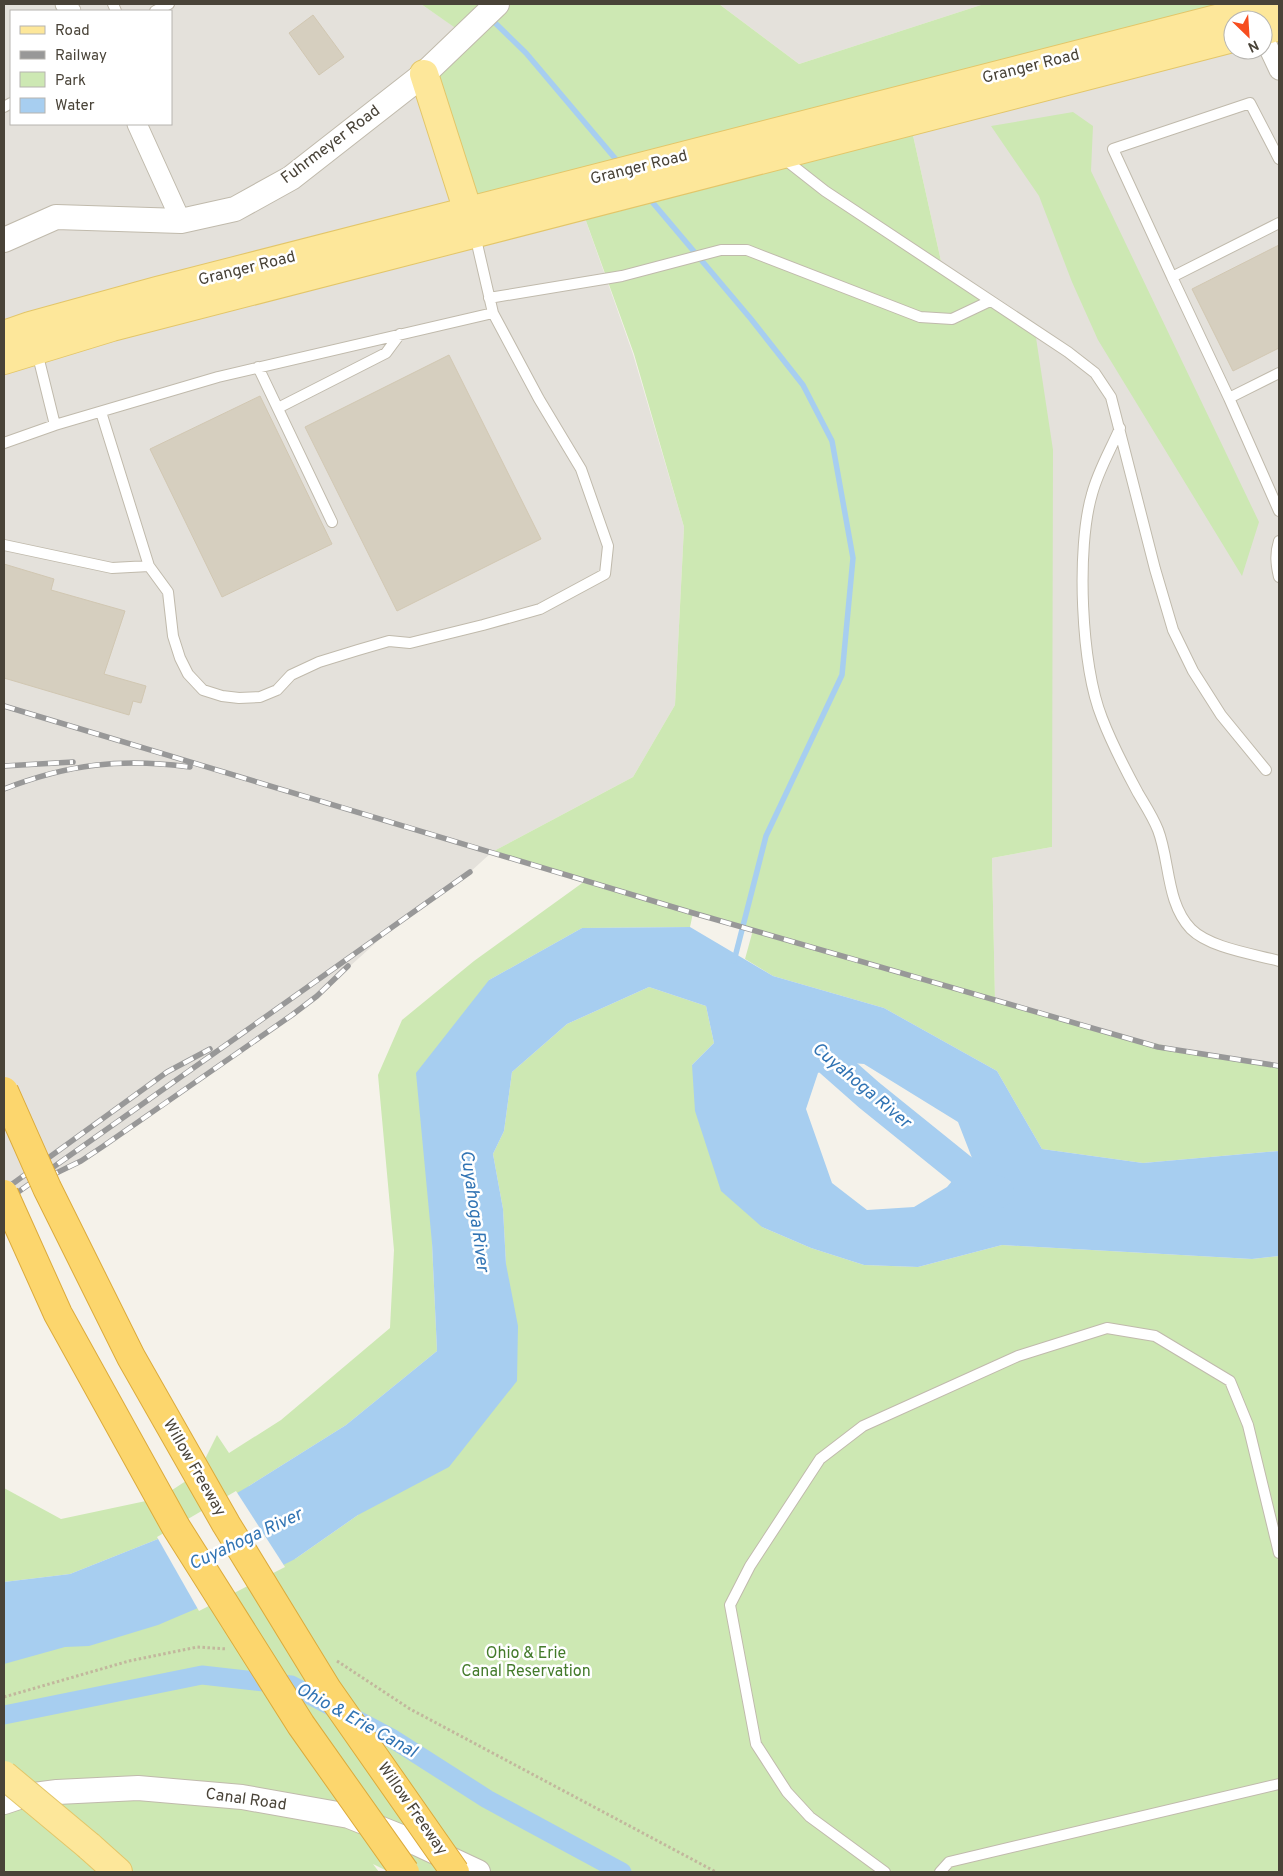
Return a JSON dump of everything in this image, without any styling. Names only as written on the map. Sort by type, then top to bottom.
[{"type":"highway","name":"Willow Freeway","points":[[4,1092],[47,1188],[131,1357],[226,1524],[327,1689],[455,1872]]},
{"type":"highway","points":[[4,1194],[58,1314],[176,1527],[301,1725],[405,1872]]},
{"type":"main road","name":"Granger Road","points":[[4,335],[33,338],[472,222],[563,188],[693,166],[1223,26]]},
{"type":"main road","name":"Granger Road","points":[[777,144],[1223,40]]},
{"type":"main road","points":[[424,74],[472,222]]},
{"type":"main road","name":"Granger Road","points":[[472,222],[581,207],[693,166]]},
{"type":"main road","name":"Granger Road","points":[[4,360],[33,338]]},
{"type":"main road","points":[[4,1775],[118,1872]]},
{"type":"street","name":"Fuhrmeyer Road","points":[[4,240],[56,217],[181,221],[235,208],[292,178],[424,74],[497,4]]},
{"type":"street","points":[[1273,57],[1279,70]]},
{"type":"street","points":[[146,133],[181,221]]},
{"type":"street","name":"Canal Road","points":[[4,1802],[57,1792],[138,1788],[242,1797],[349,1816],[416,1843],[478,1872]]},
{"type":"lane","points":[[157,10],[169,4]]},
{"type":"lane","points":[[1279,159],[1250,102],[1113,149],[1229,398],[1279,511]]},
{"type":"lane","points":[[777,144],[825,191],[1068,352],[1095,373],[1111,397],[1155,569],[1173,630],[1193,671],[1221,715],[1266,770]]},
{"type":"lane","points":[[101,412],[149,566],[168,592],[173,636],[180,658],[188,674],[203,690],[222,696],[239,698],[260,697],[277,690],[291,675],[319,662],[389,641],[410,643],[540,609],[605,574],[608,546],[581,469],[539,400],[493,313],[472,222]]},
{"type":"lane","points":[[1172,277],[1279,223]]},
{"type":"lane","points":[[490,298],[622,276],[721,250],[747,250],[920,317],[952,319],[990,301]]},
{"type":"lane","points":[[4,443],[55,425],[218,377],[493,313]]},
{"type":"lane","points":[[278,408],[386,353],[400,334]]},
{"type":"lane","points":[[33,338],[55,425]]},
{"type":"lane","points":[[258,368],[332,522]]},
{"type":"lane","points":[[1229,398],[1279,373]]},
{"type":"lane","points":[[1120,428],[1092,494],[1082,552],[1085,620],[1091,682],[1101,718],[1126,772],[1158,828],[1178,911],[1192,929],[1213,942],[1279,961]]},
{"type":"lane","points":[[1279,542],[1276,549],[1276,564],[1279,577]]},
{"type":"lane","points":[[4,545],[112,568],[149,566]]},
{"type":"lane","points":[[885,1872],[810,1816],[787,1792],[756,1744],[730,1605],[750,1566],[820,1459],[863,1426],[1018,1356],[1107,1328],[1154,1336],[1230,1381],[1248,1425],[1279,1553]]},
{"type":"lane","points":[[940,1872],[949,1862],[1279,1784]]},
{"type":"shaded area","points":[[4,4],[421,4],[465,34],[581,207],[633,354],[684,527],[675,705],[633,777],[492,852],[468,874],[391,929],[317,996],[292,1015],[81,1161],[4,1200]]},
{"type":"shaded area","points":[[719,4],[984,4],[799,64]]},
{"type":"shaded area","points":[[1279,26],[1279,1065],[1179,1049],[1090,1028],[995,1000],[992,858],[1052,847],[943,270],[910,122],[1223,52],[1223,60],[1273,60],[1273,35]]},
{"type":"green space","name":"Ohio & Erie Canal Reservation","points":[[421,4],[719,4],[799,64],[984,4],[1275,4],[1256,10],[1223,10],[1223,21],[910,122],[943,270],[1035,331],[1053,450],[1052,847],[992,858],[995,1000],[1090,1028],[1179,1049],[1279,1065],[1279,1151],[1143,1163],[1042,1149],[997,1071],[884,1008],[773,976],[745,959],[753,930],[693,913],[690,927],[582,928],[489,980],[432,1243],[437,1351],[346,1425],[249,1486],[295,1559],[358,1515],[506,1264],[503,1209],[493,1154],[504,1131],[512,1072],[567,1024],[649,987],[706,1006],[714,1043],[692,1065],[762,1227],[811,1248],[864,1265],[918,1267],[1002,1245],[1252,1259],[1279,1256],[1279,1872],[389,1872],[373,1864],[379,1872],[4,1872],[4,1659],[158,1539],[70,1574],[4,1582],[4,1488],[61,1519],[160,1498],[198,1473],[217,1435],[229,1453],[281,1420],[390,1328],[394,1250],[378,1075],[402,1020],[474,961],[585,881],[492,852],[633,777],[675,705],[684,527],[634,354],[581,207],[469,210],[424,74],[464,34]]},
{"type":"green space","points":[[1073,112],[1093,126],[1091,171],[1259,522],[1242,576],[1098,340],[1072,282],[1039,196],[991,126]]},
{"type":"water","points":[[690,927],[773,976],[884,1008],[997,1071],[1042,1149],[1143,1163],[1279,1151],[1279,1256],[1252,1259],[1002,1245],[918,1267],[864,1265],[811,1248],[762,1227],[721,1191],[695,1111],[692,1065],[714,1043],[706,1006],[649,987],[567,1024],[512,1072],[504,1131],[493,1154],[503,1209],[506,1264],[518,1326],[517,1381],[449,1467],[358,1515],[295,1559],[205,1605],[158,1625],[89,1646],[65,1647],[4,1664],[4,1582],[70,1574],[158,1539],[249,1486],[346,1425],[437,1351],[432,1243],[416,1073],[489,980],[582,928]],"holes":[[[840,1062],[864,1064],[958,1122],[972,1158],[947,1187],[914,1207],[867,1210],[832,1183],[806,1109],[818,1073]]]},
{"type":"pier","points":[[236,1491],[285,1567],[199,1611],[157,1537]]},
{"type":"building","points":[[313,15],[344,57],[319,75],[289,33]]},
{"type":"building","points":[[1279,245],[1279,348],[1233,371],[1192,289]]},
{"type":"building","points":[[449,355],[541,539],[397,611],[305,427]]},
{"type":"building","points":[[260,396],[332,544],[222,597],[150,449]]},
{"type":"building","points":[[4,564],[54,579],[51,590],[125,611],[104,674],[146,686],[141,703],[133,701],[129,715],[4,678]]},
{"type":"waterway","points":[[491,19],[526,53],[619,163]]},
{"type":"waterway","points":[[648,197],[751,319],[803,385],[832,441],[853,558],[842,675],[766,836],[734,961]]},
{"type":"waterway","name":"Cuyahoga River","points":[[801,1035],[869,1095],[988,1191],[998,1192]]},
{"type":"waterway","name":"Ohio & Erie Canal","points":[[4,1715],[202,1675],[291,1685],[393,1739],[487,1799],[622,1872]]},
{"type":"railway","points":[[4,706],[693,913],[1158,1047],[1279,1066]]},
{"type":"railway","points":[[4,766],[73,762]]},
{"type":"railway","points":[[4,789],[50,774],[95,765],[141,763],[190,767]]},
{"type":"railway","points":[[4,1202],[470,872]]},
{"type":"railway","points":[[48,1177],[81,1161],[292,1015],[317,996],[348,966]]},
{"type":"railway","points":[[4,1190],[167,1072],[210,1049]]}]
